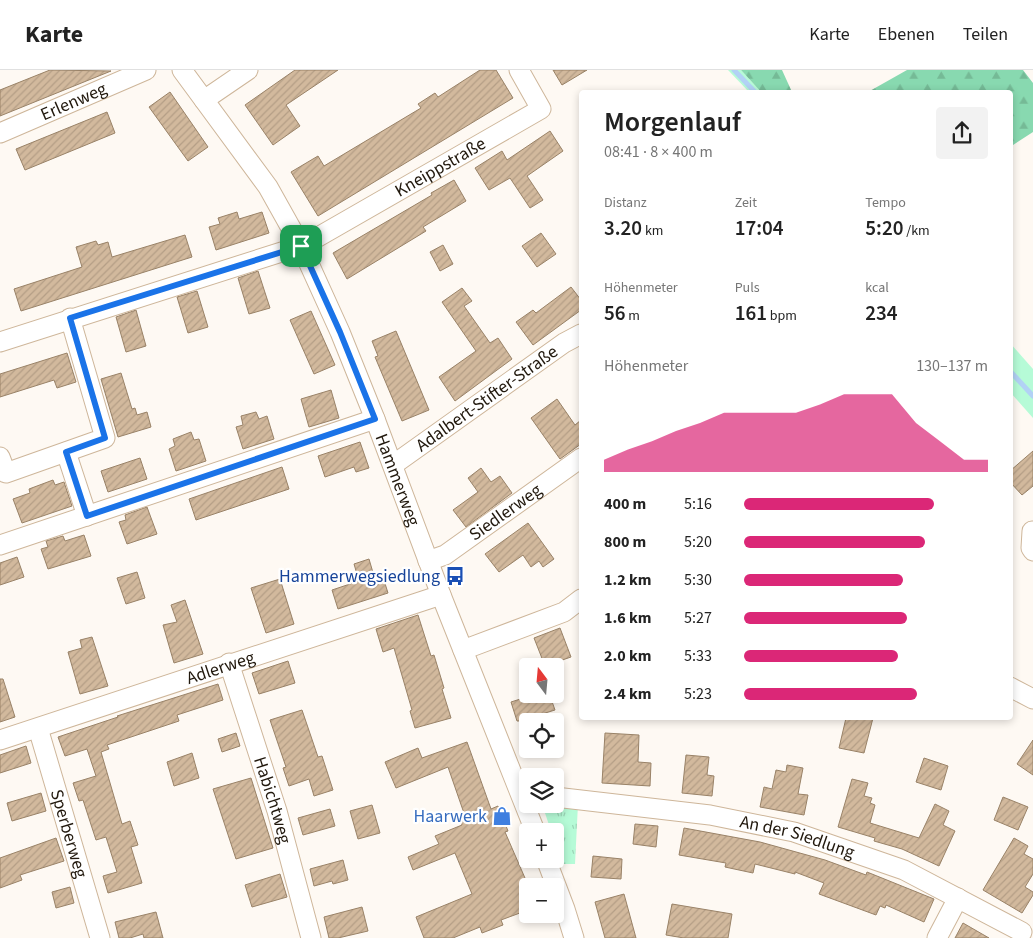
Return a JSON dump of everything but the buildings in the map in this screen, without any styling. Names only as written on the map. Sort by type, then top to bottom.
[{"type":"street","name":"Erlenweg","points":[[0,133],[146,70]]},
{"type":"street","name":"Hammerweg","points":[[182,70],[268,187],[301,246],[340,332],[393,465],[441,595],[519,786]]},
{"type":"street","points":[[204,100],[248,70]]},
{"type":"street","name":"Kneippstraße","points":[[301,246],[541,109],[519,70]]},
{"type":"street","points":[[0,342],[70,318],[301,246]]},
{"type":"street","points":[[0,457],[6,473],[105,438],[70,318]]},
{"type":"street","name":"Adalbert-Stifter-Straße","points":[[393,465],[564,342],[579,335]]},
{"type":"street","points":[[0,545],[375,419]]},
{"type":"street","points":[[66,452],[87,516]]},
{"type":"street","name":"Siedlerweg","points":[[428,561],[446,555],[579,459]]},
{"type":"street","points":[[1032,531],[1031,548],[1033,551]]},
{"type":"street","name":"Adlerweg","points":[[0,740],[229,663],[441,595]]},
{"type":"street","points":[[463,650],[564,612],[579,601]]},
{"type":"street","name":"Habichtweg","points":[[229,663],[278,811],[311,938]]},
{"type":"street","points":[[1013,688],[1033,698]]},
{"type":"street","name":"Sperberweg","points":[[38,728],[100,938]]},
{"type":"street","name":"An der Siedlung","points":[[564,798],[710,814],[794,832],[904,870],[1022,932]]},
{"type":"street","points":[[549,868],[574,938]]},
{"type":"street","points":[[937,938],[958,898]]},
{"type":"green space","points":[[728,70],[741,70],[759,90],[747,90]]},
{"type":"green space","points":[[741,70],[782,70],[791,90],[759,90]]},
{"type":"green space","points":[[907,70],[1023,70],[1033,83],[1033,132],[1013,145],[1013,90],[872,90]]},
{"type":"green space","points":[[1013,346],[1033,369],[1033,418],[1013,395]]},
{"type":"green space","points":[[564,804],[578,804],[575,864],[564,864],[564,823],[548,823],[545,813],[564,813]]},
{"type":"waterway","points":[[734,70],[753,90]]},
{"type":"waterway","points":[[1013,374],[1033,396]]},
{"type":"place","name":"Hammerwegsiedlung","points":[[455,576]]},
{"type":"place","name":"Haarwerk","points":[[502,816]]},
{"type":"route","points":[[301,246],[340,332],[375,419],[87,516],[66,452],[105,438],[70,318],[301,246]]}]
